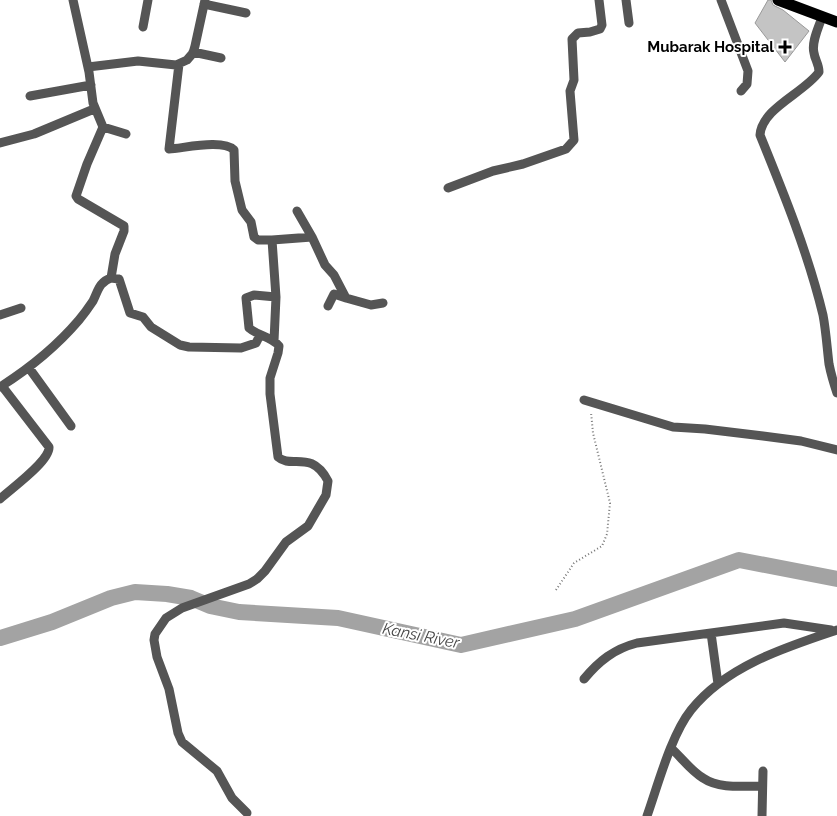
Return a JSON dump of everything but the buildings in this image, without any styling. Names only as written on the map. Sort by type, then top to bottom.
[{"type":"main road","points":[[778,0],[837,22]]},
{"type":"street","points":[[73,0],[88,67],[94,109],[103,127],[126,134]]},
{"type":"street","points":[[143,27],[148,0]]},
{"type":"street","points":[[448,188],[566,149],[573,143],[570,91],[574,80],[572,39],[578,33],[590,32],[602,26],[599,0]]},
{"type":"street","points":[[626,0],[629,23]]},
{"type":"street","points":[[721,0],[748,71],[747,84],[741,90]]},
{"type":"street","points":[[88,67],[138,61],[179,64],[187,60],[193,52],[204,2],[246,13]]},
{"type":"street","points":[[822,17],[813,47],[819,72],[808,84],[771,113],[762,124],[760,135],[796,226],[808,265],[822,314],[830,366],[837,393]]},
{"type":"street","points":[[193,52],[221,58]]},
{"type":"street","points":[[179,64],[169,148],[188,148],[202,144],[233,148],[236,181],[242,210],[251,222],[254,238],[258,240],[272,240],[312,236]]},
{"type":"street","points":[[30,96],[91,85]]},
{"type":"street","points":[[0,144],[34,134],[94,109]]},
{"type":"street","points":[[103,127],[86,164],[76,196],[124,226],[115,254],[111,278]]},
{"type":"street","points":[[297,211],[312,236],[325,265],[334,275],[346,298]]},
{"type":"street","points":[[272,240],[276,297],[274,341]]},
{"type":"street","points":[[0,498],[45,459],[50,450],[50,447],[1,386],[50,350],[80,319],[105,280],[111,278],[119,279],[130,313],[143,317],[152,327],[180,344],[189,347],[241,348],[256,343],[260,335]]},
{"type":"street","points":[[328,306],[334,294],[371,305],[383,303]]},
{"type":"street","points":[[247,813],[232,798],[217,771],[182,742],[178,733],[169,690],[155,650],[154,640],[155,634],[166,618],[182,608],[247,585],[257,579],[286,542],[308,526],[326,495],[328,480],[319,469],[304,461],[284,461],[278,457],[270,394],[270,375],[279,349],[277,343],[251,330],[248,325],[246,298],[254,295],[276,297]]},
{"type":"street","points":[[0,315],[21,308]]},
{"type":"street","points":[[28,368],[71,426]]},
{"type":"street","points":[[587,401],[673,427],[800,441],[837,450]]},
{"type":"street","points":[[584,679],[607,656],[637,643],[739,630],[756,625],[784,623],[835,630]]},
{"type":"street","points":[[647,816],[671,748],[681,725],[691,710],[718,684],[756,659],[835,630]]},
{"type":"street","points":[[711,633],[718,684]]},
{"type":"street","points":[[671,748],[704,779],[728,786],[762,786]]},
{"type":"street","points":[[762,816],[763,771]]},
{"type":"path","points":[[556,590],[574,563],[602,546],[607,534],[610,503],[587,401]]},
{"type":"waterway","name":"Kansi River","points":[[0,638],[52,622],[111,598],[135,592],[191,598],[210,606],[239,612],[338,618],[461,645],[575,619],[739,560],[837,579]]},
{"type":"place","name":"Mubarak Hospital","points":[[785,47]]}]
